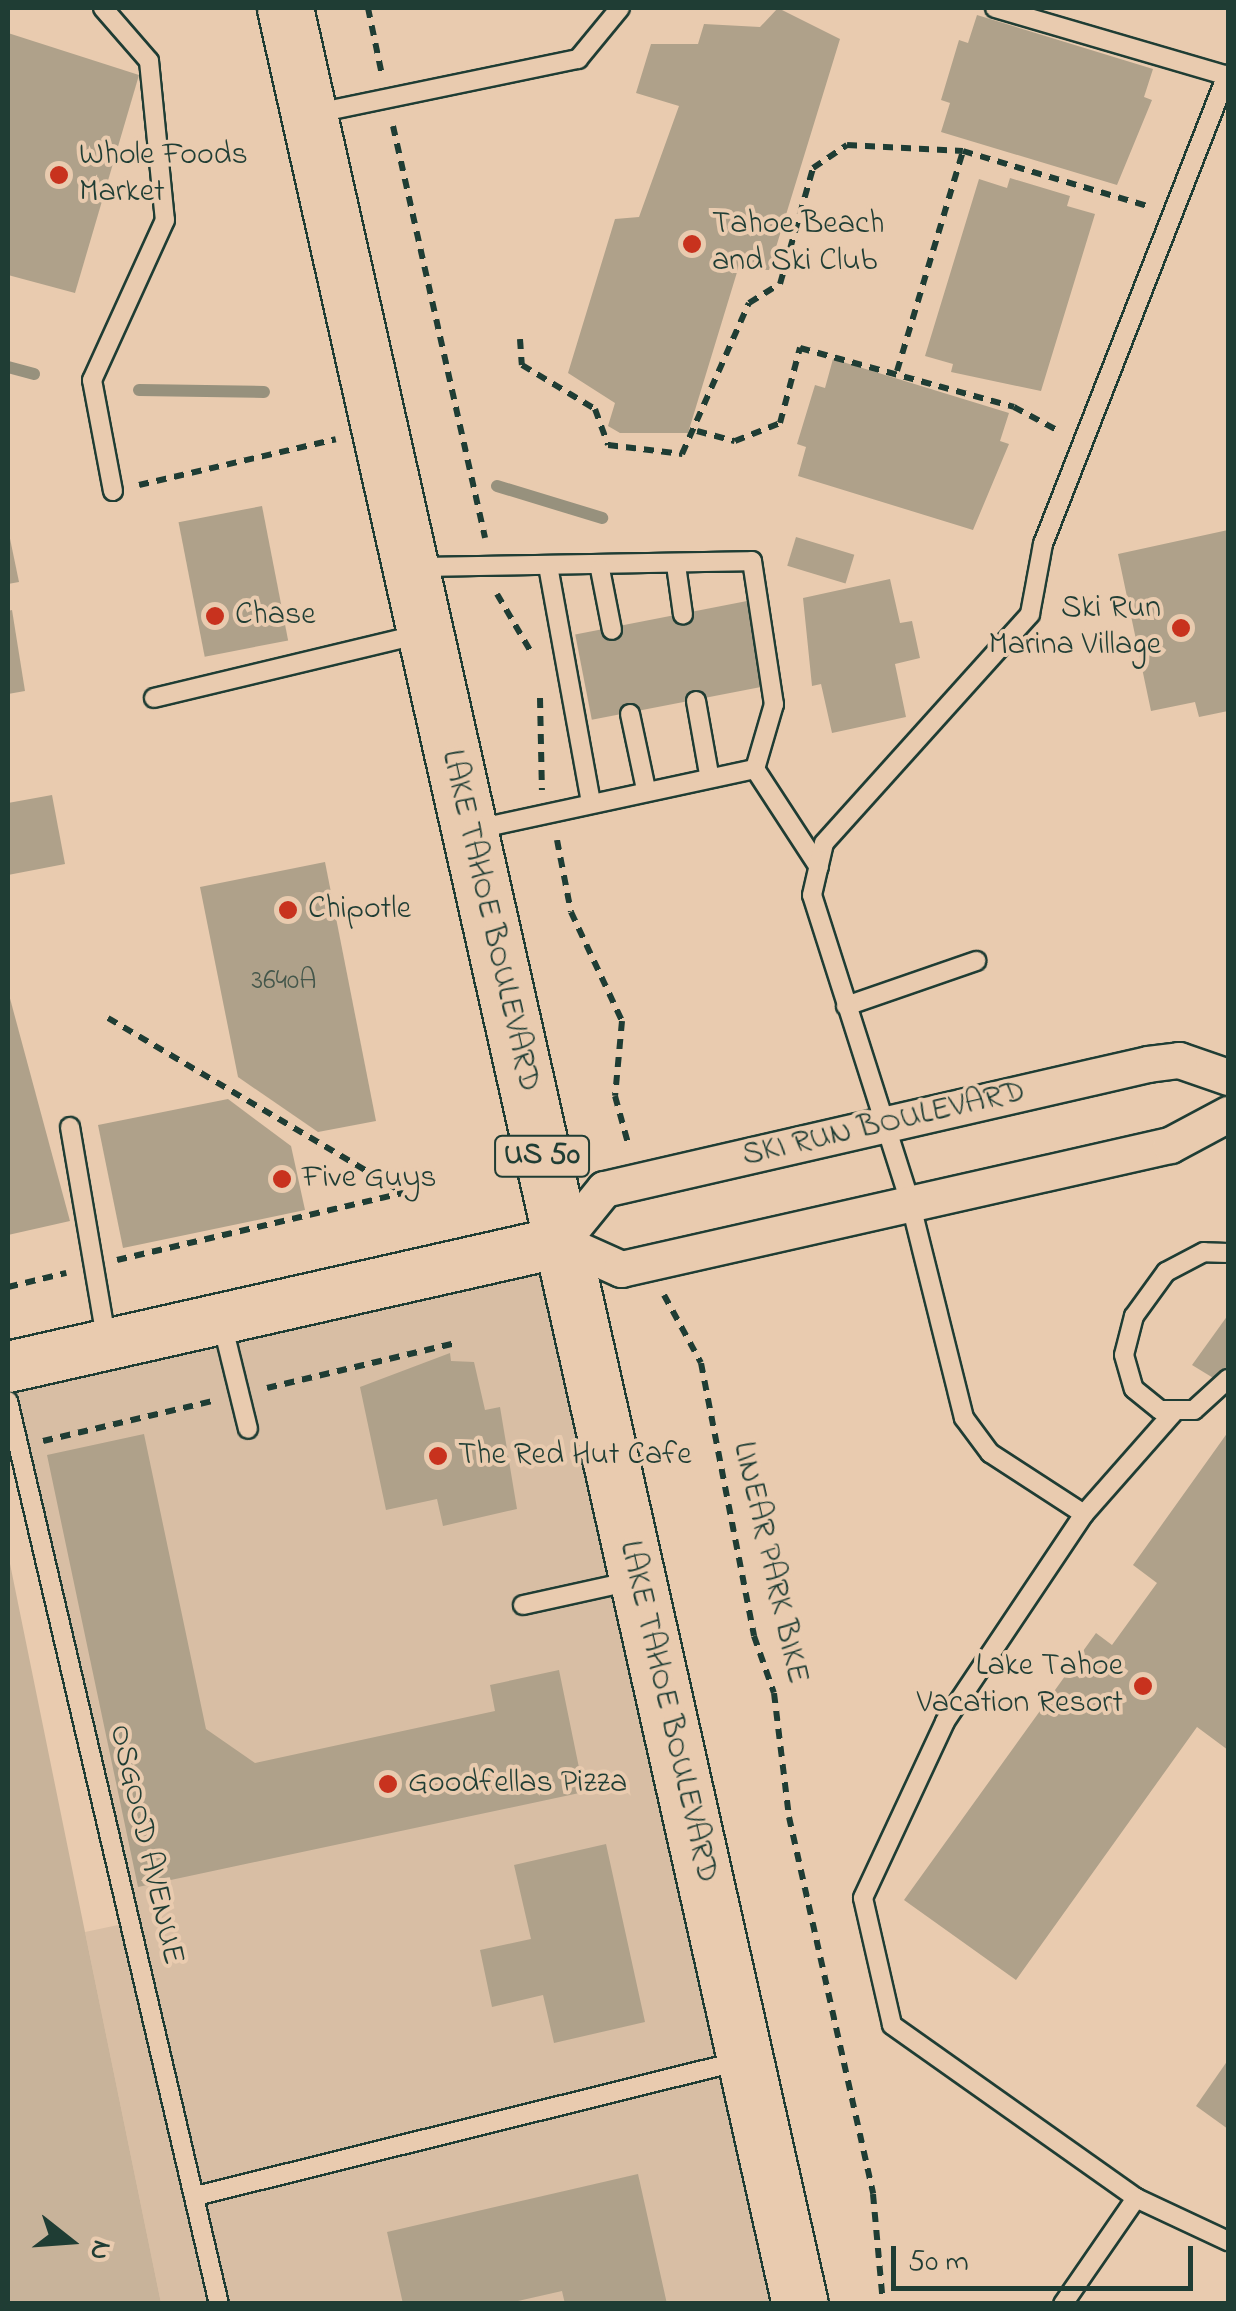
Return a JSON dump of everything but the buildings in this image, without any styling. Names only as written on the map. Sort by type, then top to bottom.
[{"type":"highway","name":"LAKE TAHOE BOULEVARD","points":[[285,8],[800,2304]]},
{"type":"main road","points":[[8,1367],[562,1242]]},
{"type":"street","name":"SKI RUN BOULEVARD","points":[[562,1242],[604,1189],[1179,1060],[1228,1077]]},
{"type":"street","points":[[562,1242],[622,1268],[1170,1145],[1228,1114]]},
{"type":"lane","points":[[103,8],[149,61],[164,220],[92,380],[114,491]]},
{"type":"lane","points":[[307,115],[578,59],[620,8]]},
{"type":"lane","points":[[996,8],[1228,76],[1042,544],[1030,614],[824,843],[812,895],[882,1125],[910,1202],[974,1437],[1084,1514]]},
{"type":"lane","points":[[412,568],[493,563],[600,568],[752,561],[774,704],[755,769],[819,867]]},
{"type":"lane","points":[[676,564],[683,615]]},
{"type":"lane","points":[[548,566],[591,803]]},
{"type":"lane","points":[[600,568],[612,630]]},
{"type":"lane","points":[[154,698],[423,633]]},
{"type":"lane","points":[[696,700],[709,774]]},
{"type":"lane","points":[[630,714],[646,789]]},
{"type":"lane","points":[[468,831],[709,774],[755,769]]},
{"type":"lane","points":[[846,1006],[976,961]]},
{"type":"lane","points":[[70,1127],[108,1345]]},
{"type":"lane","points":[[1228,1254],[1204,1252],[1166,1272],[1126,1335],[1134,1390],[1174,1412],[1194,1410],[1228,1379]]},
{"type":"lane","points":[[221,1319],[248,1429]]},
{"type":"lane","name":"OSGOOD AVENUE","points":[[8,1402],[219,2304]]},
{"type":"lane","points":[[1174,1412],[1084,1514],[946,1722],[864,1898],[892,2025],[1136,2198],[1228,2241]]},
{"type":"lane","points":[[523,1604],[637,1580]]},
{"type":"lane","points":[[196,2196],[427,2145],[745,2060]]},
{"type":"lane","points":[[1063,2304],[1136,2198]]},
{"type":"path","points":[[368,8],[498,598],[539,670]]},
{"type":"path","points":[[520,339],[522,365],[595,409],[608,446],[682,454],[697,431],[750,302],[780,284],[813,168],[847,144],[963,150],[1172,214]]},
{"type":"path","points":[[897,370],[963,150]]},
{"type":"path","points":[[697,431],[735,441],[780,423],[800,348],[897,370],[1014,407],[1082,444]]},
{"type":"path","points":[[114,491],[377,430]]},
{"type":"path","points":[[540,685],[538,766],[546,815],[562,852],[571,912],[622,1020],[615,1096],[638,1181]]},
{"type":"path","points":[[8,1286],[404,1193],[108,1018]]},
{"type":"path","name":"LINEAR PARK BIKE","points":[[657,1261],[664,1295],[702,1363],[754,1636],[774,1693],[789,1816],[874,2194],[882,2304]]},
{"type":"shaded area","points":[[562,1239],[800,2303],[161,2303],[85,1932],[137,1921],[8,1402],[8,1369]]},
{"type":"shaded area","points":[[8,1554],[85,1932],[161,2303],[8,2303]]},
{"type":"waterway","points":[[8,367],[34,374]]},
{"type":"waterway","points":[[139,390],[264,392]]},
{"type":"waterway","points":[[497,486],[602,518]]},
{"type":"place","name":"Whole Foods Market","points":[[59,175]]},
{"type":"place","name":"Tahoe Beach and Ski Club","points":[[692,244]]},
{"type":"place","name":"Chase","points":[[215,616]]},
{"type":"place","name":"Ski Run Marina Village","points":[[1181,628]]},
{"type":"place","name":"Chipotle","points":[[288,910]]},
{"type":"place","name":"Five Guys","points":[[282,1179]]},
{"type":"place","name":"The Red Hut Cafe","points":[[438,1456]]},
{"type":"place","name":"Lake Tahoe Vacation Resort","points":[[1143,1686]]},
{"type":"place","name":"Goodfellas Pizza","points":[[388,1784]]}]
